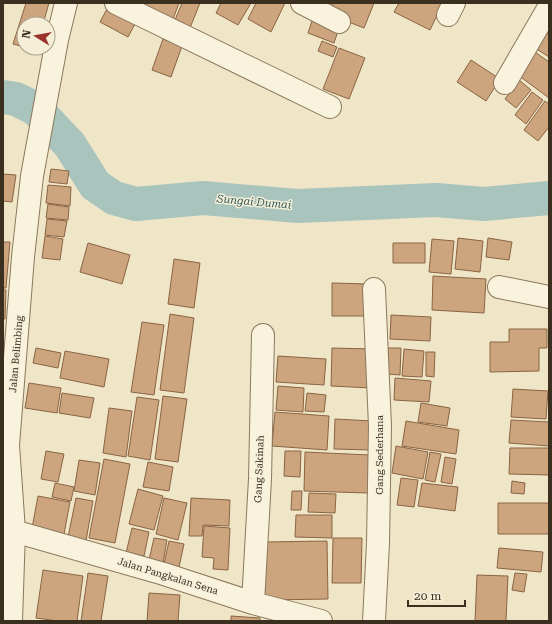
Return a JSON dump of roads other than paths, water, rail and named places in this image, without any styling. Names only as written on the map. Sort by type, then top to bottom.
[{"type":"street","name":"Jalan Belimbing","points":[[11,621],[8,445],[23,257],[32,176],[57,40],[66,3]]},
{"type":"street","points":[[116,3],[330,107]]},
{"type":"street","points":[[302,3],[339,22]]},
{"type":"street","points":[[505,83],[549,7]]},
{"type":"street","points":[[499,287],[549,297]]},
{"type":"street","name":"Gang Sederhana","points":[[374,289],[380,426],[378,543],[374,621]]},
{"type":"street","name":"Gang Sakinah","points":[[253,603],[260,479],[263,335]]},
{"type":"street","name":"Jalan Pangkalan Sena","points":[[9,530],[164,574],[253,603],[321,621]]},
{"type":"waterway","name":"Sungai Dumai","points":[[3,97],[16,99],[36,109],[70,145],[95,185],[114,198],[136,204],[203,198],[298,206],[436,200],[484,204],[549,198]]}]
